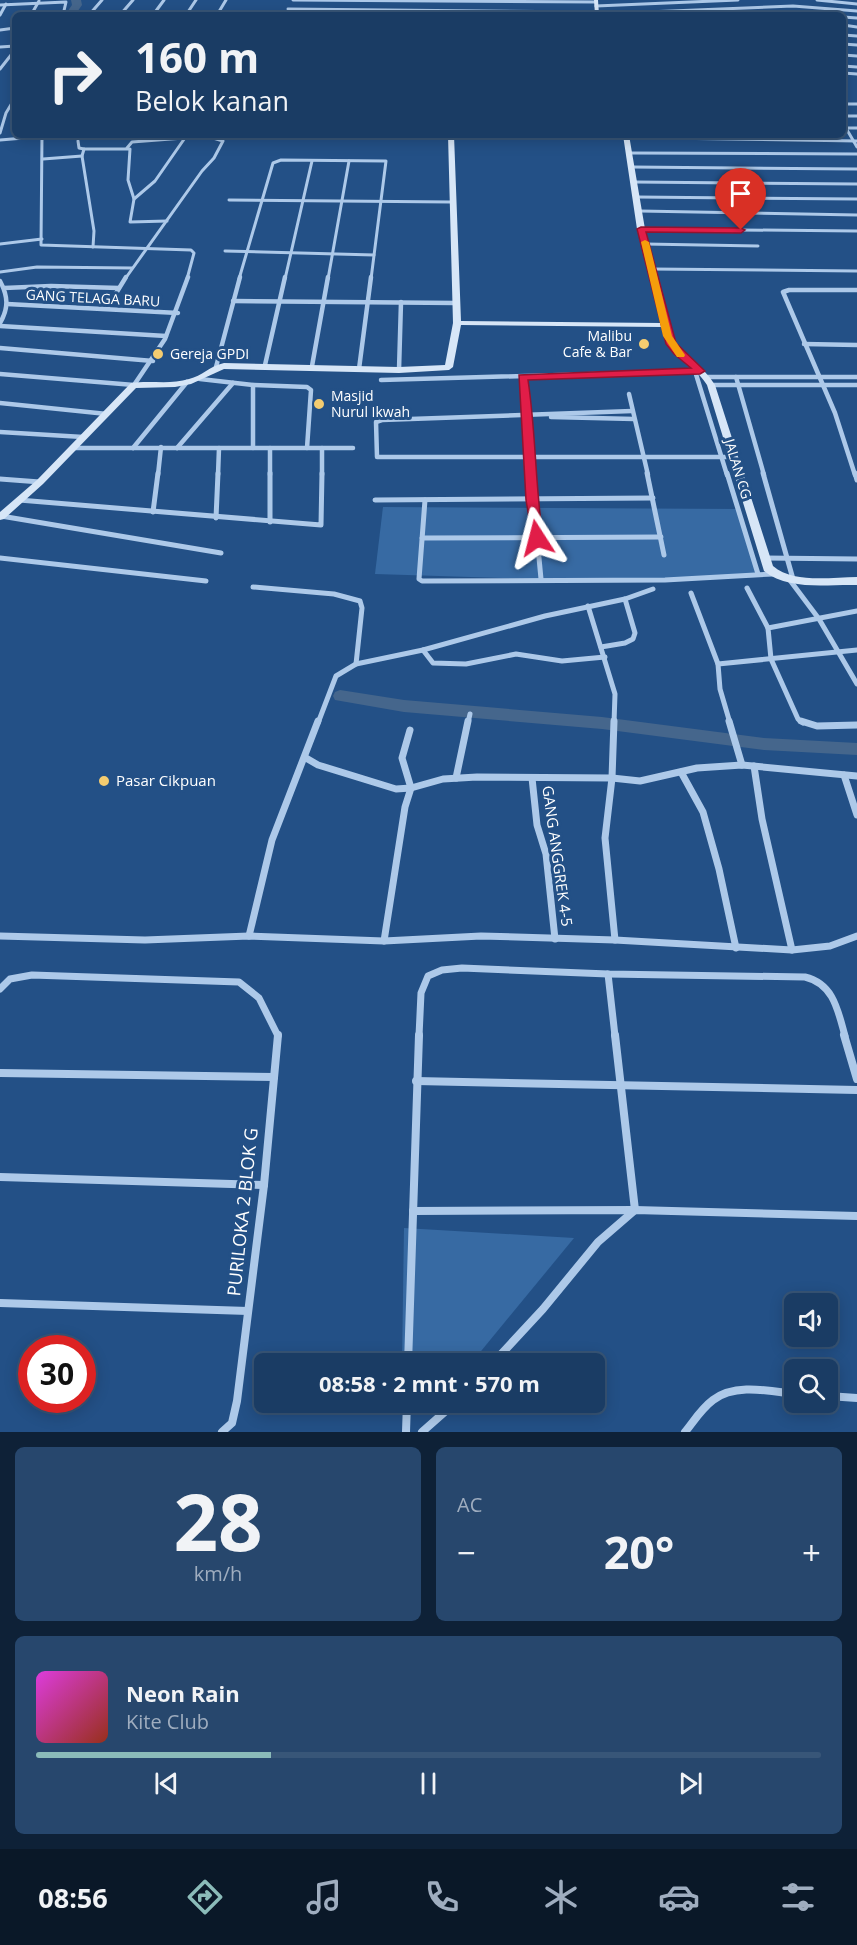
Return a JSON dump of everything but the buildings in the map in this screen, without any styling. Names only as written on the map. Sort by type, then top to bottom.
[{"type":"street","points":[[92,12],[102,0]]},
{"type":"street","points":[[123,12],[133,0]]},
{"type":"street","points":[[286,12],[293,0],[448,0],[643,12]]},
{"type":"street","points":[[478,12],[738,0]]},
{"type":"street","points":[[765,0],[776,12]]},
{"type":"street","points":[[817,0],[857,4]]},
{"type":"street","points":[[0,5],[38,1],[66,2],[64,12]]},
{"type":"street","points":[[0,15],[6,4]]},
{"type":"street","points":[[656,4],[664,12]]},
{"type":"street","points":[[696,12],[794,6],[857,11]]},
{"type":"street","points":[[288,9],[408,12]]},
{"type":"street","points":[[0,69],[12,52]]},
{"type":"street","points":[[0,133],[6,113],[12,103]]},
{"type":"street","points":[[0,140],[21,138]]},
{"type":"street","points":[[0,516],[40,482],[74,448],[134,385],[153,361],[178,313],[194,251],[41,245],[42,138]]},
{"type":"street","points":[[127,148],[132,142],[168,138]]},
{"type":"street","points":[[134,199],[169,164],[185,138]]},
{"type":"street","points":[[107,308],[132,268],[202,171],[214,158],[223,141],[219,138]]},
{"type":"street","points":[[450,379],[449,367],[457,323],[451,202],[451,138]]},
{"type":"street","points":[[627,138],[640,210],[641,229],[671,344],[703,376],[733,457],[768,568],[773,574]]},
{"type":"street","points":[[663,138],[667,153]]},
{"type":"street","points":[[740,138],[855,141],[857,147]]},
{"type":"street","points":[[78,141],[79,148],[84,149],[127,148],[131,150],[126,182],[134,199],[130,222],[167,221]]},
{"type":"street","points":[[84,149],[82,156],[94,231],[93,247]]},
{"type":"street","points":[[630,153],[857,154]]},
{"type":"street","points":[[43,159],[82,156]]},
{"type":"street","points":[[216,367],[246,253],[274,161],[386,161],[359,369]]},
{"type":"street","points":[[265,365],[312,161]]},
{"type":"street","points":[[312,366],[349,161]]},
{"type":"street","points":[[633,167],[857,169]]},
{"type":"street","points":[[634,182],[857,184]]},
{"type":"street","points":[[637,197],[857,199]]},
{"type":"street","points":[[229,200],[451,202]]},
{"type":"street","points":[[640,210],[857,215]]},
{"type":"street","points":[[641,229],[857,231]]},
{"type":"street","points":[[0,244],[42,239]]},
{"type":"street","points":[[645,244],[758,246]]},
{"type":"street","points":[[225,251],[374,255]]},
{"type":"street","points":[[0,272],[37,267],[132,268]]},
{"type":"street","points":[[651,269],[857,271]]},
{"type":"street","points":[[0,281],[7,304],[6,315],[0,324],[166,336]]},
{"type":"street","points":[[4,288],[51,286],[120,288]]},
{"type":"street","points":[[857,290],[783,291],[835,413],[857,480]]},
{"type":"street","points":[[233,301],[456,303]]},
{"type":"street","points":[[399,370],[401,302]]},
{"type":"street","name":"GANG TELAGA BARU","points":[[7,304],[178,313]]},
{"type":"street","points":[[0,314],[6,315]]},
{"type":"street","points":[[457,323],[665,325]]},
{"type":"street","points":[[804,344],[857,345]]},
{"type":"street","points":[[0,348],[153,361]]},
{"type":"street","points":[[200,379],[216,367],[265,365],[399,370],[449,367]]},
{"type":"street","points":[[0,374],[134,385],[187,382],[200,379],[253,385],[301,386],[311,390],[307,448]]},
{"type":"street","points":[[703,376],[738,385],[857,385]]},
{"type":"street","name":"JALAN CG","points":[[703,376],[722,458],[758,574]]},
{"type":"street","points":[[522,377],[531,456],[531,500],[541,579]]},
{"type":"street","points":[[381,380],[522,377],[857,377]]},
{"type":"street","points":[[736,377],[791,579],[840,652],[857,684]]},
{"type":"street","points":[[133,447],[187,382]]},
{"type":"street","points":[[177,448],[233,383]]},
{"type":"street","points":[[253,385],[253,448]]},
{"type":"street","points":[[629,394],[664,555]]},
{"type":"street","points":[[0,404],[107,414]]},
{"type":"street","points":[[632,411],[382,420],[376,422],[377,457],[733,457]]},
{"type":"street","points":[[544,415],[567,419],[634,418]]},
{"type":"street","points":[[0,432],[83,437]]},
{"type":"street","points":[[153,512],[161,447]]},
{"type":"street","points":[[74,448],[353,448]]},
{"type":"street","points":[[216,518],[219,448]]},
{"type":"street","points":[[270,448],[270,522]]},
{"type":"street","points":[[19,500],[317,525],[322,523],[322,448]]},
{"type":"street","points":[[0,479],[40,482]]},
{"type":"street","points":[[375,500],[653,498]]},
{"type":"street","points":[[425,500],[421,581],[665,580],[733,578],[758,574],[773,574],[791,579],[857,580]]},
{"type":"street","points":[[0,516],[221,553]]},
{"type":"street","points":[[422,538],[661,537]]},
{"type":"street","points":[[0,558],[206,580]]},
{"type":"street","points":[[765,558],[857,559]]},
{"type":"street","points":[[253,587],[334,594],[360,601],[362,608],[356,664]]},
{"type":"street","points":[[747,588],[768,628],[771,659],[802,723],[857,725]]},
{"type":"street","points":[[249,936],[272,840],[306,758],[331,684],[336,676],[356,664],[423,650],[588,606],[625,599],[653,589]]},
{"type":"street","points":[[691,592],[718,664],[720,689],[742,765]]},
{"type":"street","points":[[601,647],[625,643],[633,639],[635,633],[625,599]]},
{"type":"street","points":[[588,606],[615,694],[612,778],[605,838],[615,940]]},
{"type":"street","points":[[768,628],[857,611]]},
{"type":"street","points":[[423,650],[433,663],[456,666],[516,654],[533,655],[550,661],[605,657]]},
{"type":"street","points":[[718,664],[857,650]]},
{"type":"street","points":[[456,778],[470,714]]},
{"type":"street","points":[[384,941],[392,884],[411,788],[402,758],[410,730]]},
{"type":"street","points":[[306,758],[318,765],[396,789],[456,778],[612,778],[640,781],[697,768],[742,765],[857,776]]},
{"type":"street","points":[[754,766],[762,819],[792,950]]},
{"type":"street","points":[[681,772],[703,812],[719,870],[736,948]]},
{"type":"street","points":[[844,776],[857,815]]},
{"type":"street","name":"GANG ANGGREK 4-5","points":[[532,777],[537,825],[546,854],[555,939]]},
{"type":"street","points":[[0,936],[145,940],[249,936],[384,941],[481,936],[615,940],[792,950],[830,946],[857,936]]},
{"type":"street","points":[[408,1353],[416,1081],[422,993],[428,976],[442,970],[462,968],[608,974],[805,977],[817,980],[834,998],[857,1079]]},
{"type":"street","name":"PURILOKA 2 BLOK G","points":[[0,989],[4,982],[14,976],[62,974],[239,982],[251,987],[271,1016],[279,1038],[264,1185],[237,1401],[232,1423],[222,1432]]},
{"type":"street","points":[[608,974],[634,1210]]},
{"type":"street","points":[[0,1073],[274,1077]]},
{"type":"street","points":[[416,1081],[857,1090]]},
{"type":"street","points":[[0,1177],[264,1185]]},
{"type":"street","points":[[413,1210],[634,1210],[857,1216]]},
{"type":"street","points":[[502,1353],[543,1309],[598,1242],[634,1210]]},
{"type":"street","points":[[0,1303],[248,1311]]},
{"type":"street","points":[[685,1432],[704,1408],[720,1395],[750,1390],[784,1393]]},
{"type":"street","points":[[838,1397],[857,1398]]},
{"type":"street","points":[[406,1432],[407,1413]]},
{"type":"street","points":[[422,1432],[444,1413]]},
{"type":"shaded area","points":[[383,507],[740,509],[760,577],[623,582],[375,574]]},
{"type":"shaded area","points":[[404,1228],[574,1238],[479,1353],[402,1353]]},
{"type":"waterway","points":[[72,12],[77,5],[76,0]]},
{"type":"waterway","points":[[340,696],[404,706],[602,723],[764,744],[857,749]]},
{"type":"slow traffic","points":[[645,242],[668,336],[680,355]]},
{"type":"place","name":"Malibu Cafe & Bar","points":[[644,344]]},
{"type":"place","name":"Gereja GPDI","points":[[158,354]]},
{"type":"place","name":"Masjid Nurul Ikwah","points":[[319,404]]},
{"type":"place","name":"Pasar Cikpuan","points":[[104,781]]},
{"type":"route","points":[[537,538],[531,500],[531,456],[522,377],[700,371],[671,344],[641,229],[741,230]]}]
